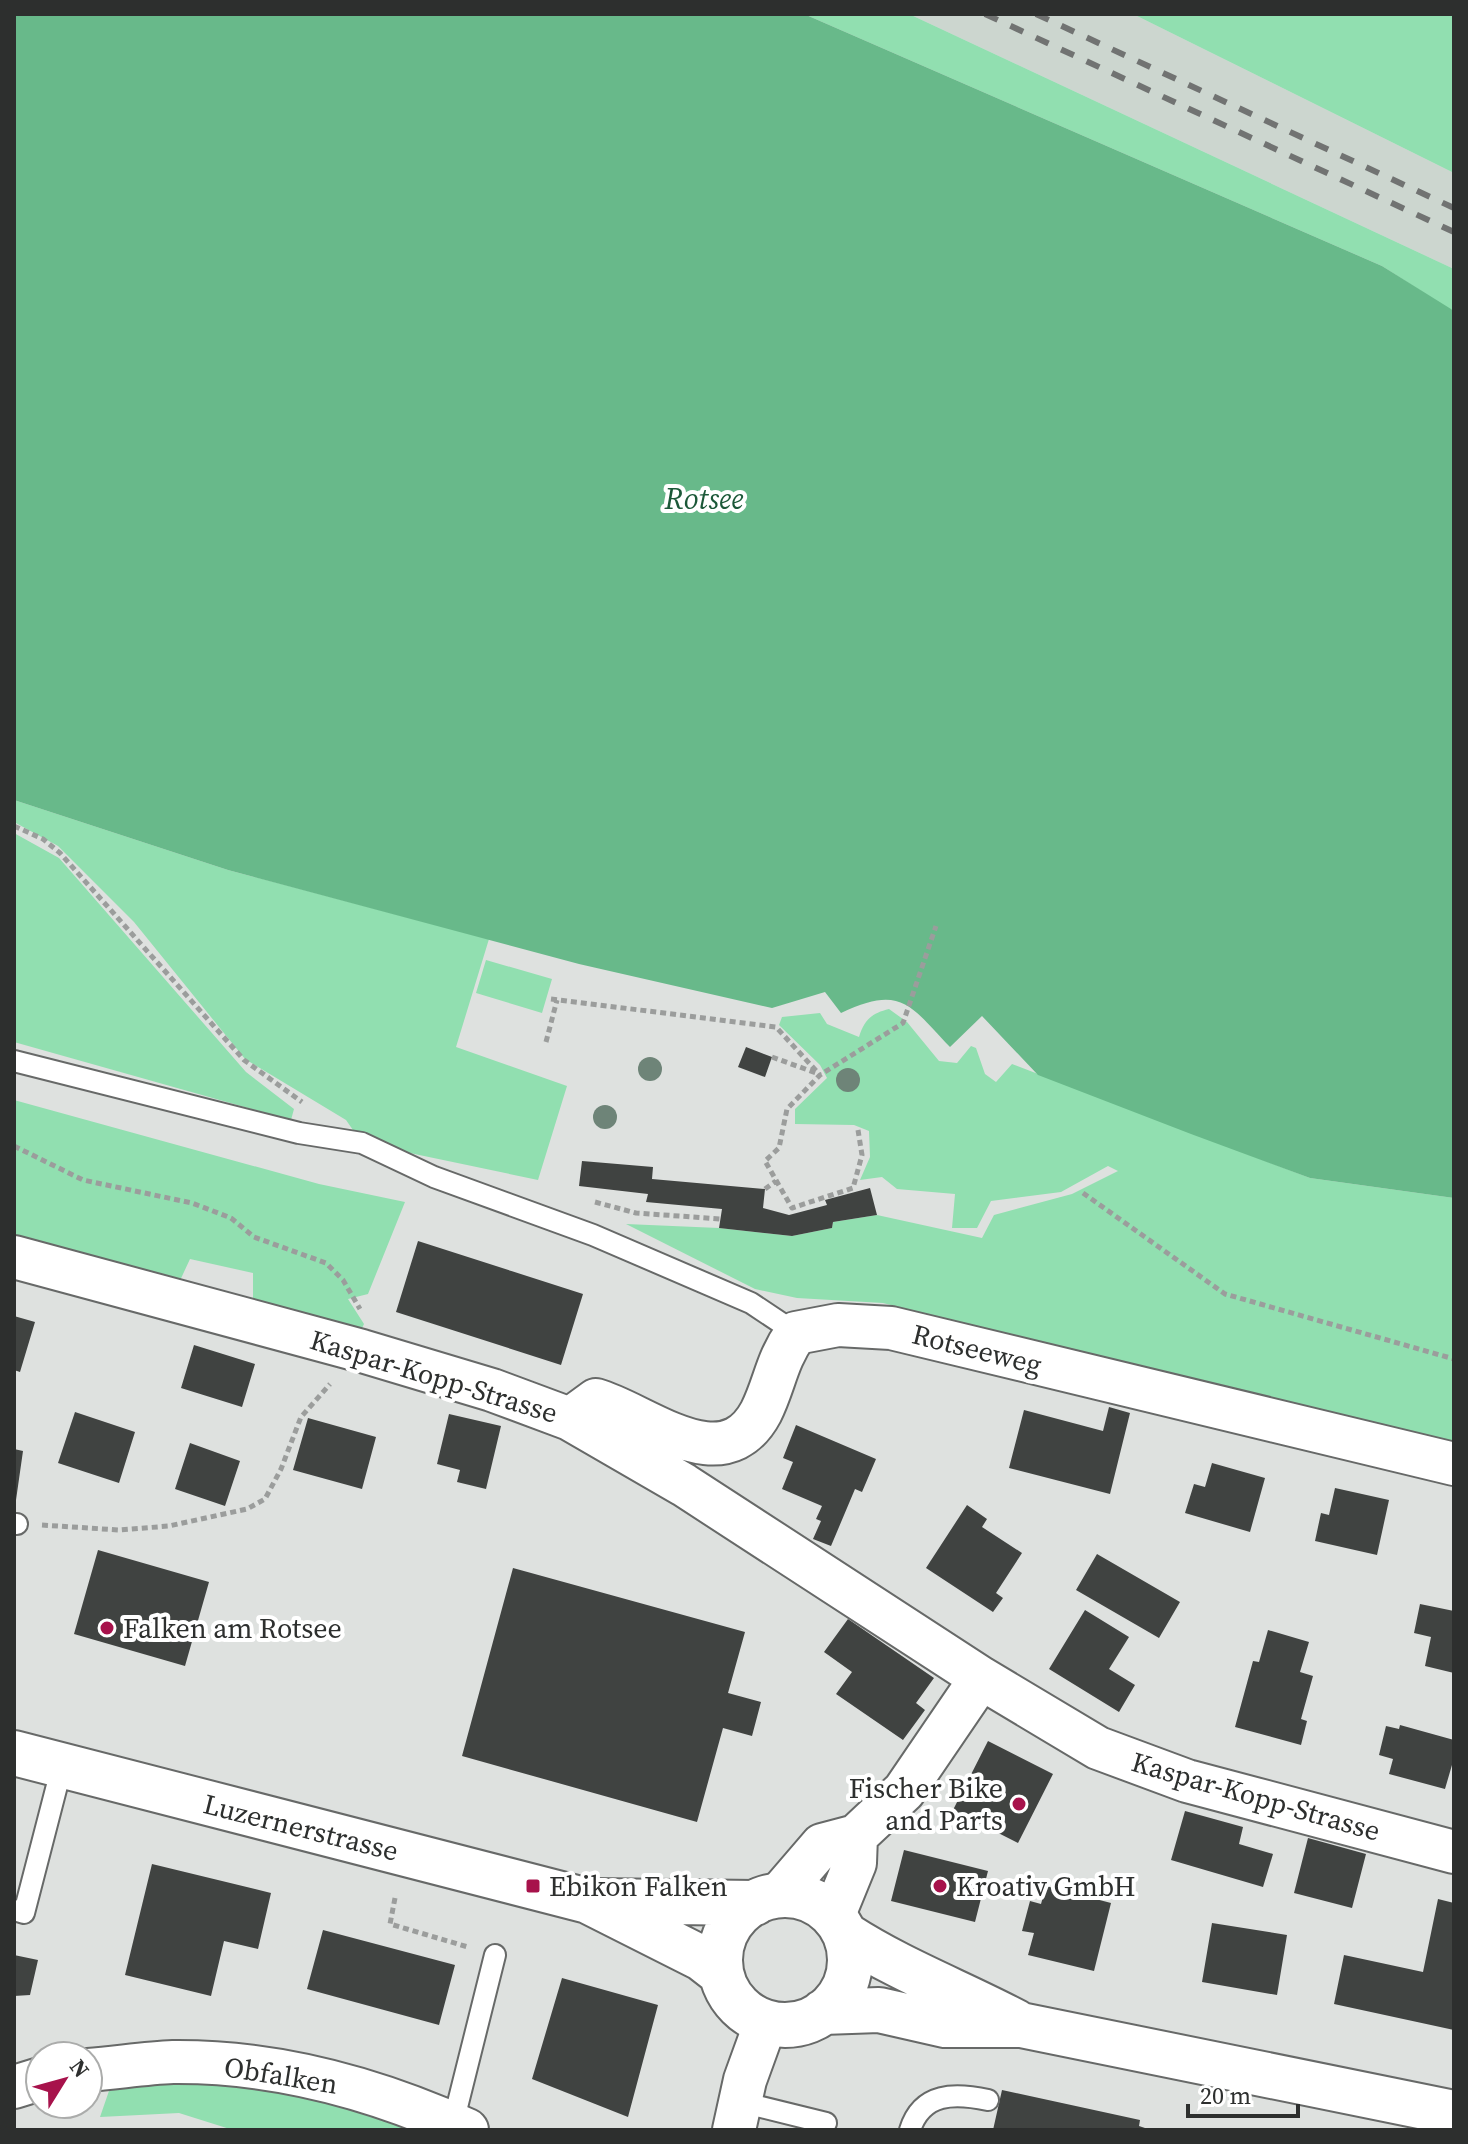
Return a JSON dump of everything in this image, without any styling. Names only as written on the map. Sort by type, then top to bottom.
[{"type":"main road","name":"Luzernerstrasse","points":[[14,1753],[588,1901],[701,1958],[719,1972]]},
{"type":"main road","name":"Luzernerstrasse","points":[[588,1901],[767,1899]]},
{"type":"main road","points":[[1021,2025],[955,1990],[899,1967],[805,1899],[767,1899],[729,1924],[719,1954],[719,1972],[743,2009],[766,2022],[786,2025],[823,2012],[879,2010],[945,2025],[1021,2025],[1454,2113]]},
{"type":"main road","points":[[823,2012],[845,1987],[852,1962],[839,1926]]},
{"type":"street","name":"Kaspar-Kopp-Strasse","points":[[14,1257],[362,1351],[492,1390],[570,1419],[684,1485],[981,1678],[1098,1748],[1187,1781],[1454,1852]]},
{"type":"street","name":"Rotseeweg","points":[[796,1333],[838,1325],[891,1328],[1454,1464]]},
{"type":"street","points":[[570,1419],[596,1400],[685,1441],[720,1443],[743,1433],[760,1412],[779,1356],[796,1333]]},
{"type":"street","points":[[767,1899],[822,1845],[856,1836],[904,1791],[981,1678]]},
{"type":"street","points":[[839,1926],[855,1863],[856,1836]]},
{"type":"street","points":[[737,2116],[766,2022]]},
{"type":"street","name":"Obfalken","points":[[104,2068],[171,2062],[256,2066],[333,2080],[460,2127]]},
{"type":"lane","points":[[14,1061],[299,1133],[362,1143],[434,1177],[593,1235],[751,1303],[796,1333]]},
{"type":"lane","points":[[14,1910],[24,1913],[62,1766]]},
{"type":"lane","points":[[460,2127],[495,1955]]},
{"type":"lane","points":[[910,2130],[917,2113],[938,2097],[960,2094],[988,2100]]},
{"type":"lane","points":[[737,2116],[826,2123]]},
{"type":"path","points":[[14,826],[43,839],[60,853],[244,1060],[311,1108]]},
{"type":"path","points":[[858,1130],[862,1155],[853,1188],[792,1208],[765,1161],[779,1148],[787,1109],[820,1075],[903,1023],[936,926]]},
{"type":"path","points":[[546,1042],[554,999],[776,1027],[820,1075]]},
{"type":"path","points":[[772,1057],[820,1075]]},
{"type":"path","points":[[14,1146],[83,1180],[192,1203],[231,1218],[254,1237],[326,1263],[343,1280],[373,1327],[362,1351],[301,1417],[281,1469],[265,1499],[247,1509],[169,1526],[119,1530],[15,1524]]},
{"type":"path","points":[[765,1189],[776,1181]]},
{"type":"path","points":[[1083,1193],[1225,1294],[1454,1359]]},
{"type":"path","points":[[395,1898],[390,1924],[495,1955]]},
{"type":"shaded area","points":[[804,14],[909,14],[1454,269],[1454,312],[1382,266]]},
{"type":"shaded area","points":[[909,14],[1133,14],[1454,173],[1454,269]]},
{"type":"shaded area","points":[[1133,14],[1454,14],[1454,173]]},
{"type":"shaded area","points":[[14,800],[228,870],[489,939],[456,1047],[567,1086],[538,1180],[362,1143],[346,1120],[245,1059],[134,922],[58,846],[14,822]]},
{"type":"shaded area","points":[[14,833],[59,858],[246,1072],[294,1109],[291,1120],[14,1042]]},
{"type":"shaded area","points":[[486,960],[552,979],[542,1013],[476,993]]},
{"type":"shaded area","points":[[889,1009],[907,1022],[939,1061],[957,1063],[971,1046],[976,1048],[985,1074],[996,1082],[1012,1064],[1310,1178],[1454,1198],[1454,1448],[883,1303],[797,1298],[755,1289],[626,1224],[719,1228],[792,1236],[832,1228],[833,1222],[877,1215],[982,1238],[994,1215],[1072,1194],[1118,1171],[1108,1166],[1061,1192],[991,1201],[977,1228],[952,1228],[955,1194],[897,1189],[882,1177],[860,1180],[870,1157],[869,1131],[854,1125],[795,1124],[795,1109],[827,1078],[820,1065],[779,1025],[782,1017],[820,1013],[827,1024],[859,1037],[870,1018]]},
{"type":"shaded area","points":[[14,1100],[319,1184],[405,1202],[368,1294],[348,1299],[364,1324],[358,1336],[253,1307],[253,1273],[190,1259],[177,1287],[14,1243]]},
{"type":"shaded area","points":[[181,2080],[261,2086],[326,2098],[415,2130],[233,2130],[179,2113],[104,2117],[110,2088]]},
{"type":"water","name":"Rotsee","points":[[14,14],[804,14],[1382,266],[1451,309],[1454,312],[1454,1198],[1310,1178],[1191,1134],[1038,1075],[982,1016],[950,1047],[913,1010],[891,1000],[878,1000],[841,1013],[825,992],[772,1008],[579,964],[228,870],[14,800]]},
{"type":"building","points":[[746,1047],[772,1057],[765,1077],[738,1067]]},
{"type":"building","points":[[582,1161],[653,1167],[652,1179],[765,1189],[763,1208],[789,1215],[827,1205],[825,1200],[870,1188],[877,1215],[833,1222],[832,1228],[792,1236],[719,1228],[722,1209],[646,1202],[648,1194],[579,1186]]},
{"type":"building","points":[[418,1241],[583,1294],[561,1365],[396,1312]]},
{"type":"building","points":[[14,1316],[35,1322],[20,1372],[14,1370]]},
{"type":"building","points":[[194,1345],[255,1364],[242,1407],[181,1388]]},
{"type":"building","points":[[1109,1407],[1130,1413],[1110,1494],[1009,1468],[1024,1410],[1103,1431]]},
{"type":"building","points":[[75,1412],[135,1432],[119,1483],[58,1463]]},
{"type":"building","points":[[449,1414],[501,1426],[486,1489],[457,1482],[460,1470],[437,1464]]},
{"type":"building","points":[[308,1418],[376,1437],[362,1489],[293,1470]]},
{"type":"building","points":[[796,1425],[876,1459],[862,1492],[855,1489],[831,1546],[813,1539],[821,1521],[816,1519],[822,1506],[782,1489],[793,1462],[783,1458]]},
{"type":"building","points":[[190,1443],[240,1461],[225,1506],[175,1489]]},
{"type":"building","points":[[14,1449],[23,1451],[16,1500],[14,1500]]},
{"type":"building","points":[[1212,1463],[1265,1478],[1250,1532],[1185,1513],[1194,1484],[1205,1487]]},
{"type":"building","points":[[1335,1488],[1389,1500],[1377,1555],[1315,1541],[1321,1513],[1329,1515]]},
{"type":"building","points":[[967,1505],[987,1519],[982,1527],[1022,1553],[996,1593],[1003,1598],[993,1612],[926,1568]]},
{"type":"building","points":[[98,1550],[209,1582],[185,1666],[74,1634]]},
{"type":"building","points":[[1097,1554],[1180,1602],[1159,1638],[1076,1590]]},
{"type":"building","points":[[513,1568],[745,1632],[728,1693],[761,1702],[752,1736],[723,1728],[697,1822],[462,1756]]},
{"type":"building","points":[[1420,1604],[1454,1611],[1454,1673],[1425,1666],[1431,1637],[1414,1633]]},
{"type":"building","points":[[1085,1610],[1129,1637],[1109,1669],[1135,1685],[1119,1712],[1049,1669]]},
{"type":"building","points":[[848,1619],[934,1678],[916,1703],[925,1710],[903,1740],[836,1694],[852,1672],[824,1652]]},
{"type":"building","points":[[1268,1630],[1309,1642],[1300,1672],[1313,1676],[1301,1719],[1307,1721],[1301,1745],[1235,1727],[1253,1661],[1259,1662]]},
{"type":"building","points":[[1400,1725],[1454,1740],[1454,1758],[1445,1789],[1389,1774],[1393,1759],[1379,1755],[1386,1726],[1399,1729]]},
{"type":"building","points":[[988,1741],[1053,1774],[1018,1843],[953,1810]]},
{"type":"building","points":[[1185,1811],[1243,1827],[1239,1844],[1273,1854],[1263,1887],[1171,1860]]},
{"type":"building","points":[[1308,1838],[1366,1854],[1352,1908],[1294,1893]]},
{"type":"building","name":"Kroativ GmbH","points":[[904,1850],[988,1871],[975,1922],[891,1901]]},
{"type":"building","points":[[152,1864],[271,1893],[258,1949],[224,1941],[211,1996],[125,1975]]},
{"type":"building","points":[[1046,1886],[1111,1903],[1094,1971],[1028,1955],[1034,1933],[1022,1931],[1030,1901],[1041,1904]]},
{"type":"building","points":[[1438,1899],[1454,1903],[1454,2030],[1334,2004],[1344,1955],[1423,1972]]},
{"type":"building","points":[[1212,1923],[1287,1935],[1277,1995],[1202,1982]]},
{"type":"building","points":[[323,1930],[455,1965],[439,2025],[307,1989]]},
{"type":"building","points":[[14,1955],[38,1960],[30,1995],[14,1996]]},
{"type":"building","points":[[562,1978],[658,2005],[628,2117],[532,2079]]},
{"type":"building","points":[[1002,2090],[1140,2120],[1139,2126],[1151,2130],[993,2130]]},
{"type":"railway","points":[[985,14],[1454,232]]},
{"type":"railway","points":[[1036,14],[1454,208]]},
{"type":"place","name":"Falken am Rotsee","points":[[107,1628]]},
{"type":"place","name":"Fischer Bike and Parts","points":[[1019,1804]]},
{"type":"place","name":"Ebikon Falken","points":[[533,1886]]},
{"type":"place","name":"Kroativ GmbH","points":[[940,1886]]}]
